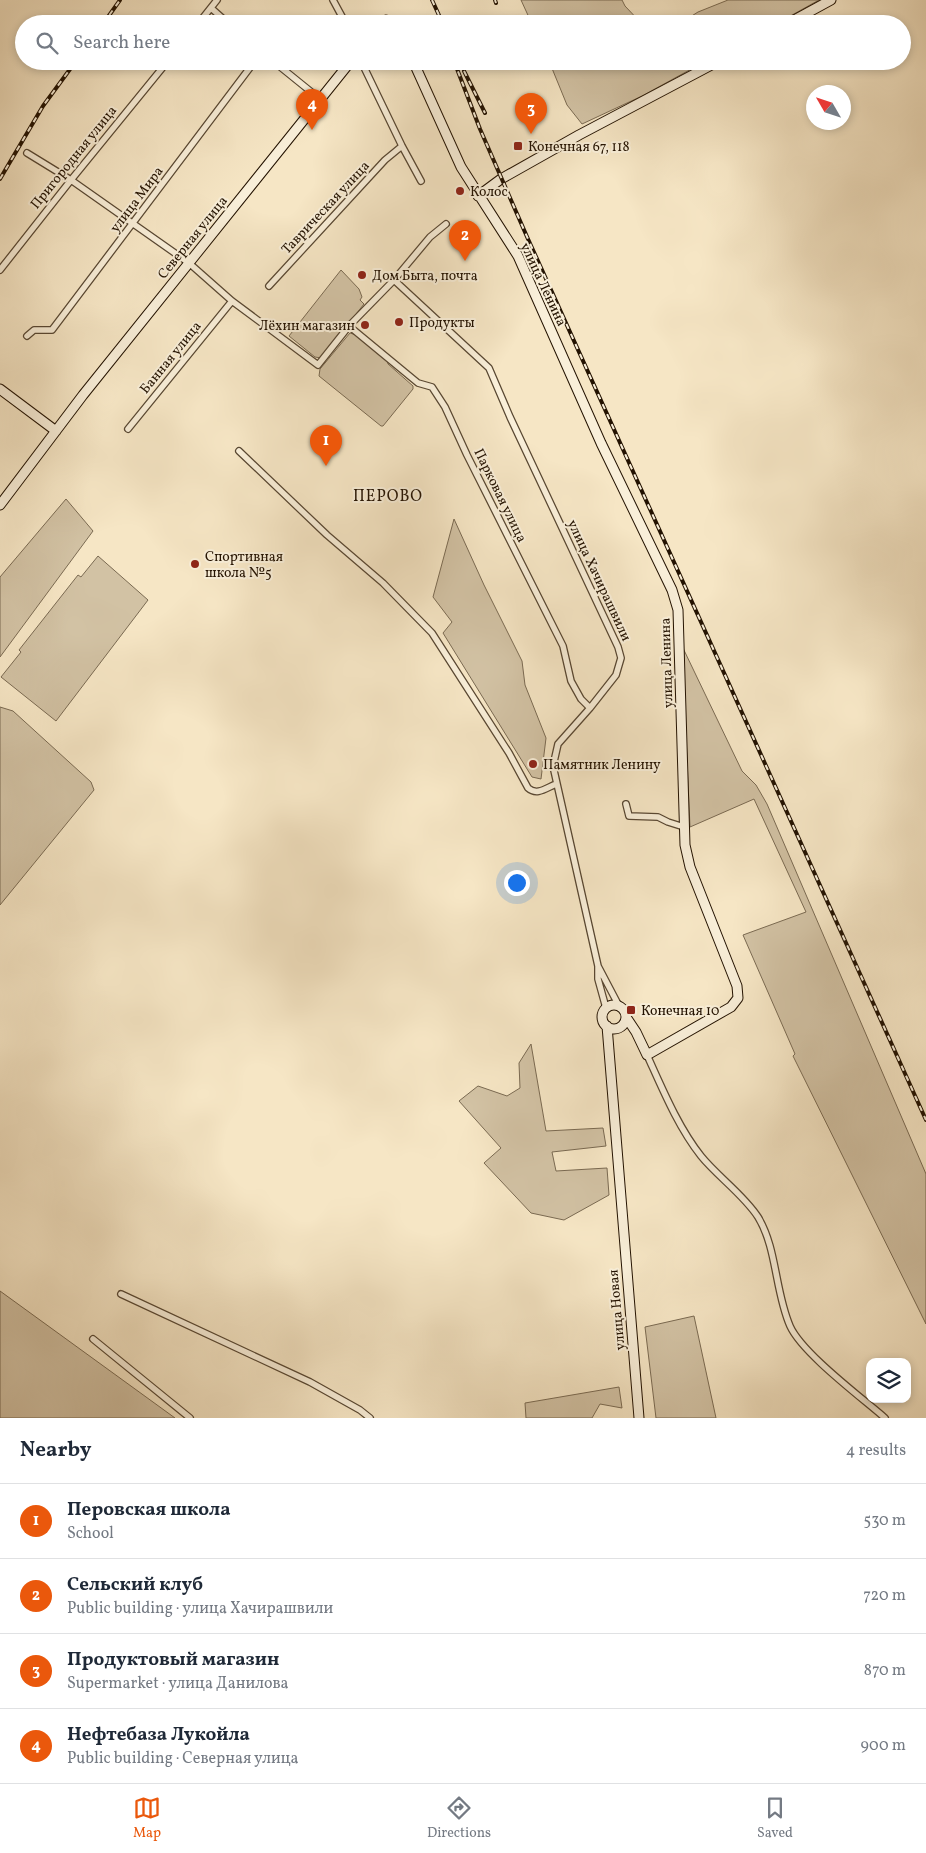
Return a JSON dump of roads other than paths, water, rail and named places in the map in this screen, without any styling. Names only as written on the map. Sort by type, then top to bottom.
[{"type":"street","points":[[205,15],[217,0]]},
{"type":"street","points":[[333,0],[341,15]]},
{"type":"street","points":[[804,15],[831,0]]},
{"type":"street","points":[[211,8],[219,15]]},
{"type":"street","name":"Пригородная улица","points":[[0,270],[161,70]]},
{"type":"street","name":"улица Мира","points":[[28,336],[34,330],[52,330],[248,70]]},
{"type":"street","points":[[284,70],[320,99]]},
{"type":"street","name":"Северная улица","points":[[0,505],[56,431],[344,70]]},
{"type":"street","points":[[365,70],[421,181]]},
{"type":"street","points":[[417,70],[461,167],[478,196],[501,179],[702,70]]},
{"type":"street","name":"Таврическая улица","points":[[269,286],[385,160],[402,146]]},
{"type":"street","points":[[28,153],[71,180],[189,263],[232,301],[318,365],[349,326],[394,280],[430,237],[446,224]]},
{"type":"street","name":"улица Ленина","points":[[478,196],[518,256],[601,443],[672,590],[678,610],[685,845],[690,867],[737,986],[738,994],[731,1007],[647,1055]]},
{"type":"street","name":"улица Хачирашвили","points":[[394,280],[489,368],[618,646],[620,658],[616,675],[558,744],[553,766],[606,1008]]},
{"type":"street","name":"Банная улица","points":[[128,429],[232,301]]},
{"type":"street","name":"Парковая улица","points":[[349,326],[418,383],[432,387],[441,400],[563,646],[571,681],[581,699],[590,708]]},
{"type":"street","points":[[0,389],[56,431]]},
{"type":"street","points":[[239,451],[327,535],[383,583],[432,633],[509,753],[528,788],[533,792],[538,792],[556,784]]},
{"type":"street","points":[[626,804],[629,816],[658,817],[684,827]]},
{"type":"street","points":[[598,966],[638,1037],[688,1138],[701,1156],[758,1217],[769,1244],[792,1331],[818,1359],[885,1418]]},
{"type":"street","points":[[619,1006],[611,1005],[606,1008],[603,1018],[613,1027],[638,1037]]},
{"type":"street","points":[[613,1027],[624,1022],[626,1017]]},
{"type":"street","name":"улица Новая","points":[[613,1027],[609,1041],[639,1418]]},
{"type":"street","points":[[121,1294],[310,1382],[360,1410],[370,1418]]},
{"type":"street","points":[[94,1339],[190,1418]]},
{"type":"railway","points":[[109,15],[120,0]]},
{"type":"railway","points":[[432,0],[439,15]]},
{"type":"railway","points":[[0,179],[43,106],[69,70]]},
{"type":"railway","points":[[457,70],[480,129],[528,239],[926,1120]]},
{"type":"railway","points":[[464,71],[485,113]]},
{"type":"place","name":"Нефтебаза Лукойла","points":[[312,130]]},
{"type":"place","name":"Продуктовый магазин","points":[[531,134]]},
{"type":"place","name":"Конечная 67, 118","points":[[518,146]]},
{"type":"place","name":"Колос","points":[[460,191]]},
{"type":"place","name":"Сельский клуб","points":[[465,261]]},
{"type":"place","name":"Дом Быта, почта","points":[[362,275]]},
{"type":"place","name":"Продукты","points":[[399,322]]},
{"type":"place","name":"Лёхин магазин","points":[[365,325]]},
{"type":"place","name":"Перовская школа","points":[[326,466]]},
{"type":"place","name":"Спортивная школа №5","points":[[195,564]]},
{"type":"place","name":"Памятник Ленину","points":[[533,764]]},
{"type":"place","name":"Конечная 10","points":[[631,1010]]},
{"type":"district","name":"ПЕРОВО","points":[[388,495]]}]
